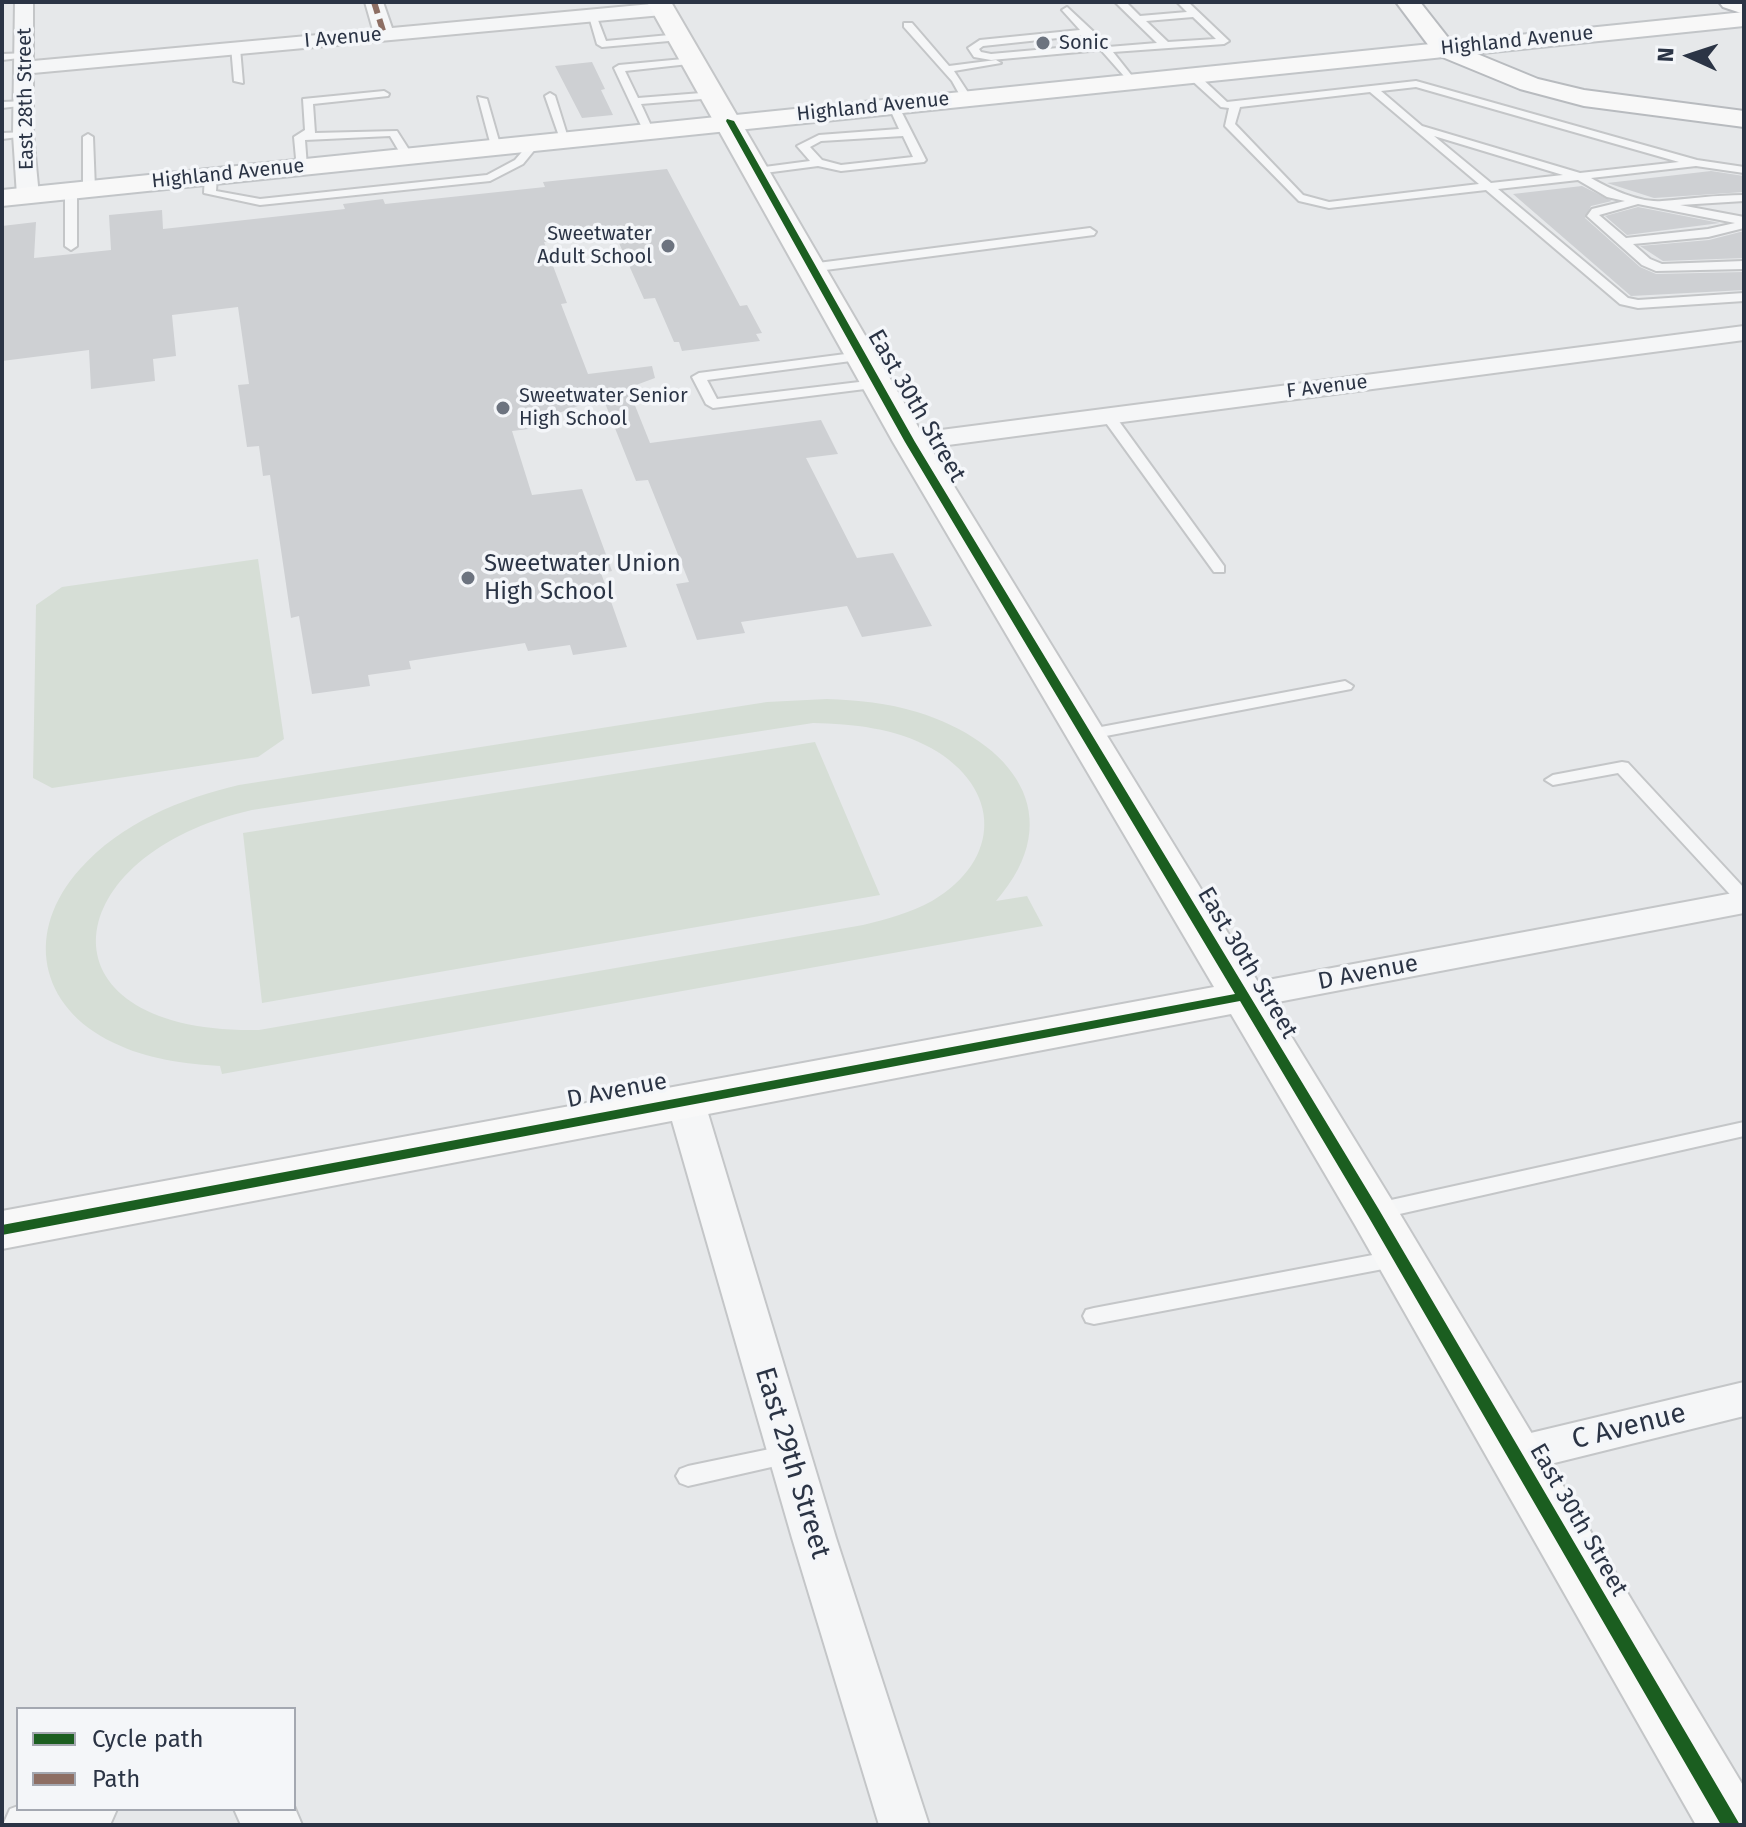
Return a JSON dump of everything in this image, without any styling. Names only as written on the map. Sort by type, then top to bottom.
[{"type":"main road","points":[[1408,2],[1444,49],[1529,84],[1584,98],[1744,119]]},
{"type":"main road","points":[[1731,2],[1744,7]]},
{"type":"main road","name":"East 30th Street","points":[[661,5],[730,121],[910,442],[1386,1235],[1514,1455],[1725,1800]]},
{"type":"main road","name":"Highland Avenue","points":[[15,197],[1744,19]]},
{"type":"main road","name":"D Avenue","points":[[2,1230],[1241,997]]},
{"type":"street","name":"East 28th Street","points":[[15,197],[23,134],[24,2]]},
{"type":"street","points":[[374,2],[384,34]]},
{"type":"street","name":"I Avenue","points":[[25,62],[235,48],[591,15],[661,5]]},
{"type":"street","name":"F Avenue","points":[[910,442],[1744,333]]},
{"type":"street","name":"D Avenue","points":[[1241,997],[1743,903]]},
{"type":"street","name":"East 29th Street","points":[[685,1100],[789,1454],[904,1825]]},
{"type":"street","name":"C Avenue","points":[[1514,1455],[1744,1399]]},
{"type":"street","points":[[28,1825],[84,1811]]},
{"type":"street","points":[[262,1811],[277,1825]]},
{"type":"lane","points":[[1120,2],[1165,45]]},
{"type":"lane","points":[[1088,32],[980,43],[973,48],[978,55],[991,57],[1224,41],[1182,2]]},
{"type":"lane","points":[[1067,10],[1105,48],[1131,81]]},
{"type":"lane","points":[[1138,19],[1195,14]]},
{"type":"lane","points":[[591,15],[602,44],[680,37]]},
{"type":"lane","points":[[908,25],[966,97]]},
{"type":"lane","points":[[235,48],[239,81]]},
{"type":"lane","points":[[946,69],[1105,48]]},
{"type":"lane","points":[[2,57],[25,62]]},
{"type":"lane","points":[[648,130],[619,68],[694,61]]},
{"type":"lane","points":[[1192,75],[1225,105],[1416,84],[1696,163],[1744,170]]},
{"type":"lane","points":[[1372,89],[1624,301],[1638,304],[1744,297]]},
{"type":"lane","points":[[299,137],[311,131],[307,101],[384,94]]},
{"type":"lane","points":[[634,101],[714,95]]},
{"type":"lane","points":[[550,96],[565,139]]},
{"type":"lane","points":[[482,99],[497,146]]},
{"type":"lane","points":[[2,105],[24,103]]},
{"type":"lane","points":[[1235,104],[1229,124],[1299,198],[1329,205],[1696,163]]},
{"type":"lane","points":[[757,171],[818,163],[841,168],[920,160],[893,105]]},
{"type":"lane","points":[[1417,127],[1579,176],[1611,195],[1744,223]]},
{"type":"lane","points":[[818,163],[803,146],[819,138],[906,132]]},
{"type":"lane","points":[[299,137],[393,133],[407,156]]},
{"type":"lane","points":[[2,136],[23,134]]},
{"type":"lane","points":[[71,246],[88,137]]},
{"type":"lane","points":[[299,137],[301,167]]},
{"type":"lane","points":[[211,176],[210,193],[260,202],[490,178],[519,162],[536,142]]},
{"type":"lane","points":[[1658,205],[1687,199],[1744,198]]},
{"type":"lane","points":[[1637,202],[1596,211],[1593,216],[1646,262],[1660,268],[1744,265]]},
{"type":"lane","points":[[1622,242],[1708,233],[1744,223]]},
{"type":"lane","points":[[810,268],[1090,232]]},
{"type":"lane","points":[[868,370],[713,404],[699,377],[868,370]]},
{"type":"lane","points":[[1108,416],[1219,569]]},
{"type":"lane","points":[[1085,735],[1345,686]]},
{"type":"lane","points":[[1553,780],[1622,767],[1743,903]]},
{"type":"lane","points":[[1094,1316],[1386,1235],[1744,1129]]},
{"type":"lane","points":[[688,1476],[789,1454]]},
{"type":"shaded area","points":[[258,559],[284,739],[258,757],[52,788],[33,778],[36,605],[62,587]]},
{"type":"shaded area","points":[[827,699],[884,704],[950,725],[980,742],[1003,762],[1020,785],[1029,811],[1029,839],[1018,869],[996,901],[1027,896],[1043,926],[222,1074],[220,1066],[166,1060],[114,1043],[88,1028],[69,1009],[55,988],[48,966],[46,942],[51,917],[62,893],[80,869],[114,838],[174,806],[239,785],[767,702]],"holes":[[[813,723],[874,728],[917,741],[954,764],[971,783],[981,803],[984,824],[981,845],[971,865],[955,884],[932,901],[863,925],[259,1030],[185,1024],[134,1004],[105,974],[96,938],[108,900],[138,864],[186,832],[252,810]]]},
{"type":"shaded area","points":[[815,742],[880,895],[262,1003],[243,833]]},
{"type":"building","points":[[592,62],[613,115],[582,118],[555,66]]},
{"type":"building","points":[[667,169],[740,306],[747,305],[762,333],[756,334],[760,341],[682,351],[679,342],[674,342],[655,298],[644,299],[615,234],[544,242],[567,303],[561,304],[588,374],[652,366],[655,378],[628,388],[650,443],[821,420],[838,454],[806,458],[857,558],[893,553],[932,626],[862,637],[847,606],[741,622],[745,633],[697,640],[676,584],[689,582],[648,480],[636,481],[603,398],[619,391],[556,414],[560,425],[512,431],[532,495],[582,489],[612,571],[601,573],[627,647],[573,655],[570,645],[528,651],[525,643],[409,661],[411,669],[368,675],[370,686],[312,694],[299,616],[291,618],[270,475],[263,476],[259,446],[247,447],[238,385],[249,384],[238,307],[172,315],[176,356],[153,359],[155,381],[91,389],[89,350],[2,361],[2,226],[36,222],[34,258],[111,250],[109,215],[162,210],[163,229],[345,209],[343,204],[383,199],[385,204],[545,187],[543,182]]},
{"type":"building","points":[[1711,171],[1744,176],[1744,192],[1654,198],[1607,183]]},
{"type":"building","points":[[1582,186],[1612,201],[1591,206],[1585,218],[1640,267],[1656,274],[1744,272],[1744,290],[1631,296],[1513,194]]},
{"type":"building","points":[[1638,207],[1720,223],[1627,235],[1605,216]]},
{"type":"building","points":[[1744,231],[1744,258],[1663,261],[1640,246],[1709,240]]},
{"type":"marked path","points":[[374,2],[384,34]]},
{"type":"cycle path","points":[[730,121],[910,442],[1373,1212],[1731,1825]]},
{"type":"cycle path","points":[[2,1230],[1241,997]]},
{"type":"place","name":"Sonic","points":[[1043,43]]},
{"type":"place","name":"Sweetwater Adult School","points":[[668,246]]},
{"type":"place","name":"Sweetwater Senior High School","points":[[503,408]]},
{"type":"place","name":"Sweetwater Union High School","points":[[468,578]]}]
